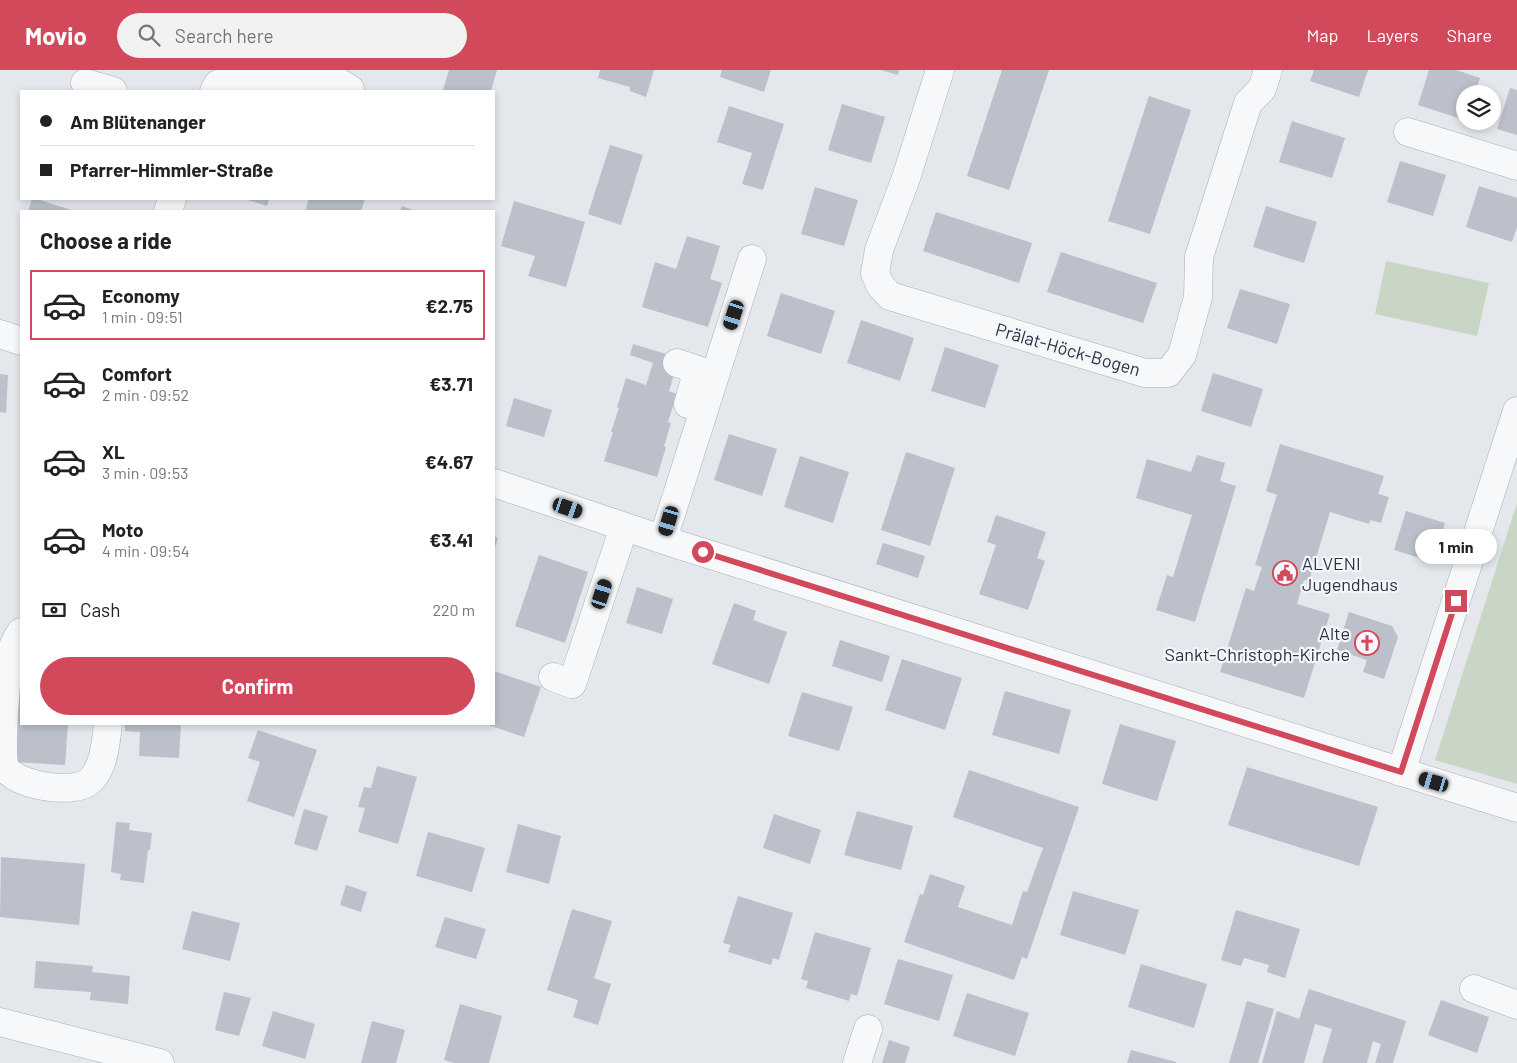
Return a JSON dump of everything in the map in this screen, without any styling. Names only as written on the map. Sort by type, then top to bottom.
[{"type":"street","name":"Prälat-Höck-Bogen","points":[[940,70],[906,178],[879,250],[875,273],[880,285],[890,296],[1145,373],[1168,373],[1182,355],[1198,297],[1199,257],[1248,103],[1262,89],[1268,70]]},
{"type":"street","points":[[215,90],[218,84],[237,78],[328,76],[350,90]]},
{"type":"street","points":[[85,83],[110,90]]},
{"type":"street","points":[[1408,132],[1517,166]]},
{"type":"street","points":[[553,677],[572,684],[645,534],[752,258]]},
{"type":"street","points":[[0,334],[20,341]]},
{"type":"street","points":[[645,534],[698,370],[677,363]]},
{"type":"street","points":[[1401,772],[1517,411]]},
{"type":"street","points":[[495,483],[645,534],[1517,808]]},
{"type":"street","points":[[20,634],[10,657],[2,747],[5,767],[15,777],[32,784],[73,788],[89,782],[99,767],[108,725]]},
{"type":"street","points":[[1474,989],[1517,1005]]},
{"type":"street","points":[[0,1022],[154,1062]]},
{"type":"street","points":[[857,1063],[868,1028]]},
{"type":"green space","points":[[1386,261],[1489,283],[1477,336],[1375,314]]},
{"type":"green space","points":[[1517,503],[1517,784],[1435,760]]},
{"type":"building","points":[[449,70],[497,70],[491,90],[443,90]]},
{"type":"building","points":[[600,70],[654,70],[646,97],[630,91],[630,87],[598,78]]},
{"type":"building","points":[[722,70],[771,70],[764,92],[720,77]]},
{"type":"building","points":[[881,70],[899,70],[898,75]]},
{"type":"building","points":[[1002,70],[1049,70],[1009,190],[967,176]]},
{"type":"building","points":[[1314,70],[1368,70],[1359,97],[1310,81]]},
{"type":"building","points":[[1429,70],[1456,70],[1480,78],[1478,85],[1456,85],[1456,117],[1418,105]]},
{"type":"building","points":[[1510,88],[1517,90],[1517,135],[1500,130],[1501,116]]},
{"type":"building","points":[[1149,96],[1191,110],[1150,234],[1108,221]]},
{"type":"building","points":[[842,104],[885,117],[871,163],[828,150]]},
{"type":"building","points":[[729,106],[784,124],[763,190],[742,184],[752,153],[717,142]]},
{"type":"building","points":[[1292,121],[1345,138],[1332,178],[1279,162]]},
{"type":"building","points":[[610,145],[643,155],[621,225],[588,214]]},
{"type":"building","points":[[1400,161],[1446,175],[1433,216],[1387,202]]},
{"type":"building","points":[[1479,186],[1517,198],[1517,227],[1512,242],[1466,227]]},
{"type":"building","points":[[815,187],[858,200],[844,246],[801,234]]},
{"type":"building","points":[[32,200],[40,200],[71,210],[28,210]]},
{"type":"building","points":[[248,200],[269,200],[267,206]]},
{"type":"building","points":[[309,200],[365,200],[361,210],[305,210]]},
{"type":"building","points":[[514,201],[585,222],[566,287],[528,276],[535,256],[501,246]]},
{"type":"building","points":[[402,206],[413,210],[400,210]]},
{"type":"building","points":[[1266,206],[1317,222],[1304,263],[1253,247]]},
{"type":"building","points":[[936,212],[1032,243],[1019,283],[923,251]]},
{"type":"building","points":[[687,236],[720,246],[710,279],[722,283],[708,327],[642,307],[655,262],[676,269]]},
{"type":"building","points":[[1061,252],[1157,283],[1143,323],[1047,292]]},
{"type":"building","points":[[1240,289],[1290,304],[1277,344],[1227,328]]},
{"type":"building","points":[[781,293],[835,311],[821,354],[767,336]]},
{"type":"building","points":[[861,320],[914,338],[900,381],[847,363]]},
{"type":"building","points":[[633,344],[679,358],[669,391],[677,394],[668,422],[671,423],[657,477],[604,461],[626,378],[646,385],[653,363],[630,355]]},
{"type":"building","points":[[945,347],[999,365],[985,408],[931,391]]},
{"type":"building","points":[[1213,373],[1263,389],[1251,427],[1201,411]]},
{"type":"building","points":[[0,374],[8,375],[6,413],[0,412]]},
{"type":"building","points":[[514,398],[552,410],[544,437],[506,426]]},
{"type":"building","points":[[729,434],[777,449],[762,496],[714,480]]},
{"type":"building","name":"ALVENI Jugendhaus","points":[[1280,444],[1384,476],[1378,494],[1389,497],[1381,523],[1370,520],[1369,524],[1330,512],[1309,581],[1304,580],[1297,604],[1330,614],[1304,698],[1220,672],[1246,588],[1254,591],[1262,567],[1255,565],[1277,495],[1266,491]]},
{"type":"building","points":[[906,452],[955,468],[930,546],[881,530]]},
{"type":"building","points":[[1197,455],[1225,463],[1220,481],[1236,486],[1195,622],[1156,610],[1167,575],[1173,577],[1192,515],[1136,498],[1147,459],[1191,472]]},
{"type":"building","points":[[800,456],[849,472],[833,523],[784,507]]},
{"type":"building","points":[[1406,511],[1445,523],[1433,562],[1394,550]]},
{"type":"building","points":[[996,515],[1046,532],[1037,558],[1045,561],[1028,610],[979,594],[996,545],[987,542]]},
{"type":"building","points":[[495,536],[498,538],[495,548]]},
{"type":"building","points":[[883,543],[925,556],[918,578],[876,564]]},
{"type":"building","points":[[539,555],[588,572],[565,643],[515,626]]},
{"type":"building","points":[[637,587],[673,599],[662,634],[626,623]]},
{"type":"building","points":[[734,603],[756,611],[753,620],[787,632],[769,684],[712,664]]},
{"type":"building","name":"Alte Sankt-Christoph-Kirche","points":[[1349,612],[1392,626],[1398,637],[1384,679],[1363,672],[1367,660],[1337,650]]},
{"type":"building","points":[[840,640],[890,656],[882,682],[832,666]]},
{"type":"building","points":[[902,659],[962,678],[945,730],[885,710]]},
{"type":"building","points":[[20,671],[20,725],[68,725],[65,765],[13,762]]},
{"type":"building","points":[[495,671],[541,687],[524,737],[488,725],[495,725]]},
{"type":"building","points":[[1005,691],[1071,710],[1059,754],[992,735]]},
{"type":"building","points":[[802,692],[853,707],[839,751],[788,736]]},
{"type":"building","points":[[1120,724],[1176,741],[1157,801],[1102,784]]},
{"type":"building","points":[[125,725],[181,725],[179,758],[139,756],[140,732],[125,731]]},
{"type":"building","points":[[258,730],[317,750],[294,817],[247,801],[260,762],[248,758]]},
{"type":"building","points":[[377,766],[417,777],[398,844],[358,832],[365,808],[358,807],[364,787],[371,788]]},
{"type":"building","points":[[1247,767],[1378,807],[1359,866],[1228,825]]},
{"type":"building","points":[[969,770],[1079,807],[1027,959],[1022,957],[1014,980],[904,942],[920,894],[923,895],[930,874],[965,886],[958,907],[1012,925],[1023,891],[1027,892],[1043,848],[953,817]]},
{"type":"building","points":[[304,809],[328,816],[317,851],[294,844]]},
{"type":"building","points":[[857,811],[913,826],[901,870],[844,855]]},
{"type":"building","points":[[774,814],[821,830],[810,864],[763,848]]},
{"type":"building","points":[[116,822],[130,823],[129,830],[152,833],[144,883],[120,880],[121,874],[111,872]]},
{"type":"building","points":[[518,824],[561,836],[549,884],[506,872]]},
{"type":"building","points":[[428,832],[485,848],[472,892],[416,876]]},
{"type":"building","points":[[1,857],[85,864],[79,925],[0,917]]},
{"type":"building","points":[[346,885],[367,892],[361,912],[340,905]]},
{"type":"building","points":[[1073,891],[1139,910],[1125,955],[1060,935]]},
{"type":"building","points":[[738,896],[793,913],[779,960],[773,958],[771,965],[728,952],[731,945],[723,943]]},
{"type":"building","points":[[572,909],[612,921],[594,978],[611,984],[598,1025],[573,1017],[578,1000],[547,990]]},
{"type":"building","points":[[1236,910],[1300,929],[1285,978],[1267,972],[1269,965],[1244,958],[1241,966],[1221,960]]},
{"type":"building","points":[[192,911],[240,923],[230,961],[182,949]]},
{"type":"building","points":[[445,917],[486,929],[476,959],[435,947]]},
{"type":"building","points":[[815,932],[871,948],[857,996],[851,994],[849,1001],[806,988],[808,981],[801,979]]},
{"type":"building","points":[[898,959],[953,975],[939,1021],[884,1004]]},
{"type":"building","points":[[36,961],[93,966],[92,972],[130,976],[128,1004],[90,1000],[91,992],[34,988]]},
{"type":"building","points":[[1141,964],[1207,984],[1194,1028],[1128,1007]]},
{"type":"building","points":[[1309,989],[1406,1021],[1393,1063],[1375,1063],[1381,1044],[1373,1041],[1367,1063],[1322,1063],[1332,1029],[1315,1024],[1304,1063],[1262,1063],[1277,1011],[1299,1019]]},
{"type":"building","points":[[224,992],[251,998],[239,1036],[215,1030]]},
{"type":"building","points":[[967,993],[1029,1013],[1015,1056],[953,1036]]},
{"type":"building","points":[[1441,1000],[1489,1017],[1477,1053],[1428,1035]]},
{"type":"building","points":[[1247,1001],[1274,1009],[1258,1063],[1229,1063]]},
{"type":"building","points":[[460,1004],[502,1016],[489,1063],[454,1063],[444,1060]]},
{"type":"building","points":[[273,1011],[315,1024],[305,1059],[262,1046]]},
{"type":"building","points":[[372,1021],[405,1030],[396,1063],[361,1063]]},
{"type":"building","points":[[889,1040],[910,1047],[905,1063],[882,1063]]},
{"type":"building","points":[[1131,1050],[1176,1062],[1176,1063],[1127,1063]]},
{"type":"place","name":"ALVENI Jugendhaus","points":[[1285,573]]},
{"type":"place","name":"Alte Sankt-Christoph-Kirche","points":[[1367,643]]},
{"type":"route","points":[[703,552],[1401,772],[1456,601]]}]
